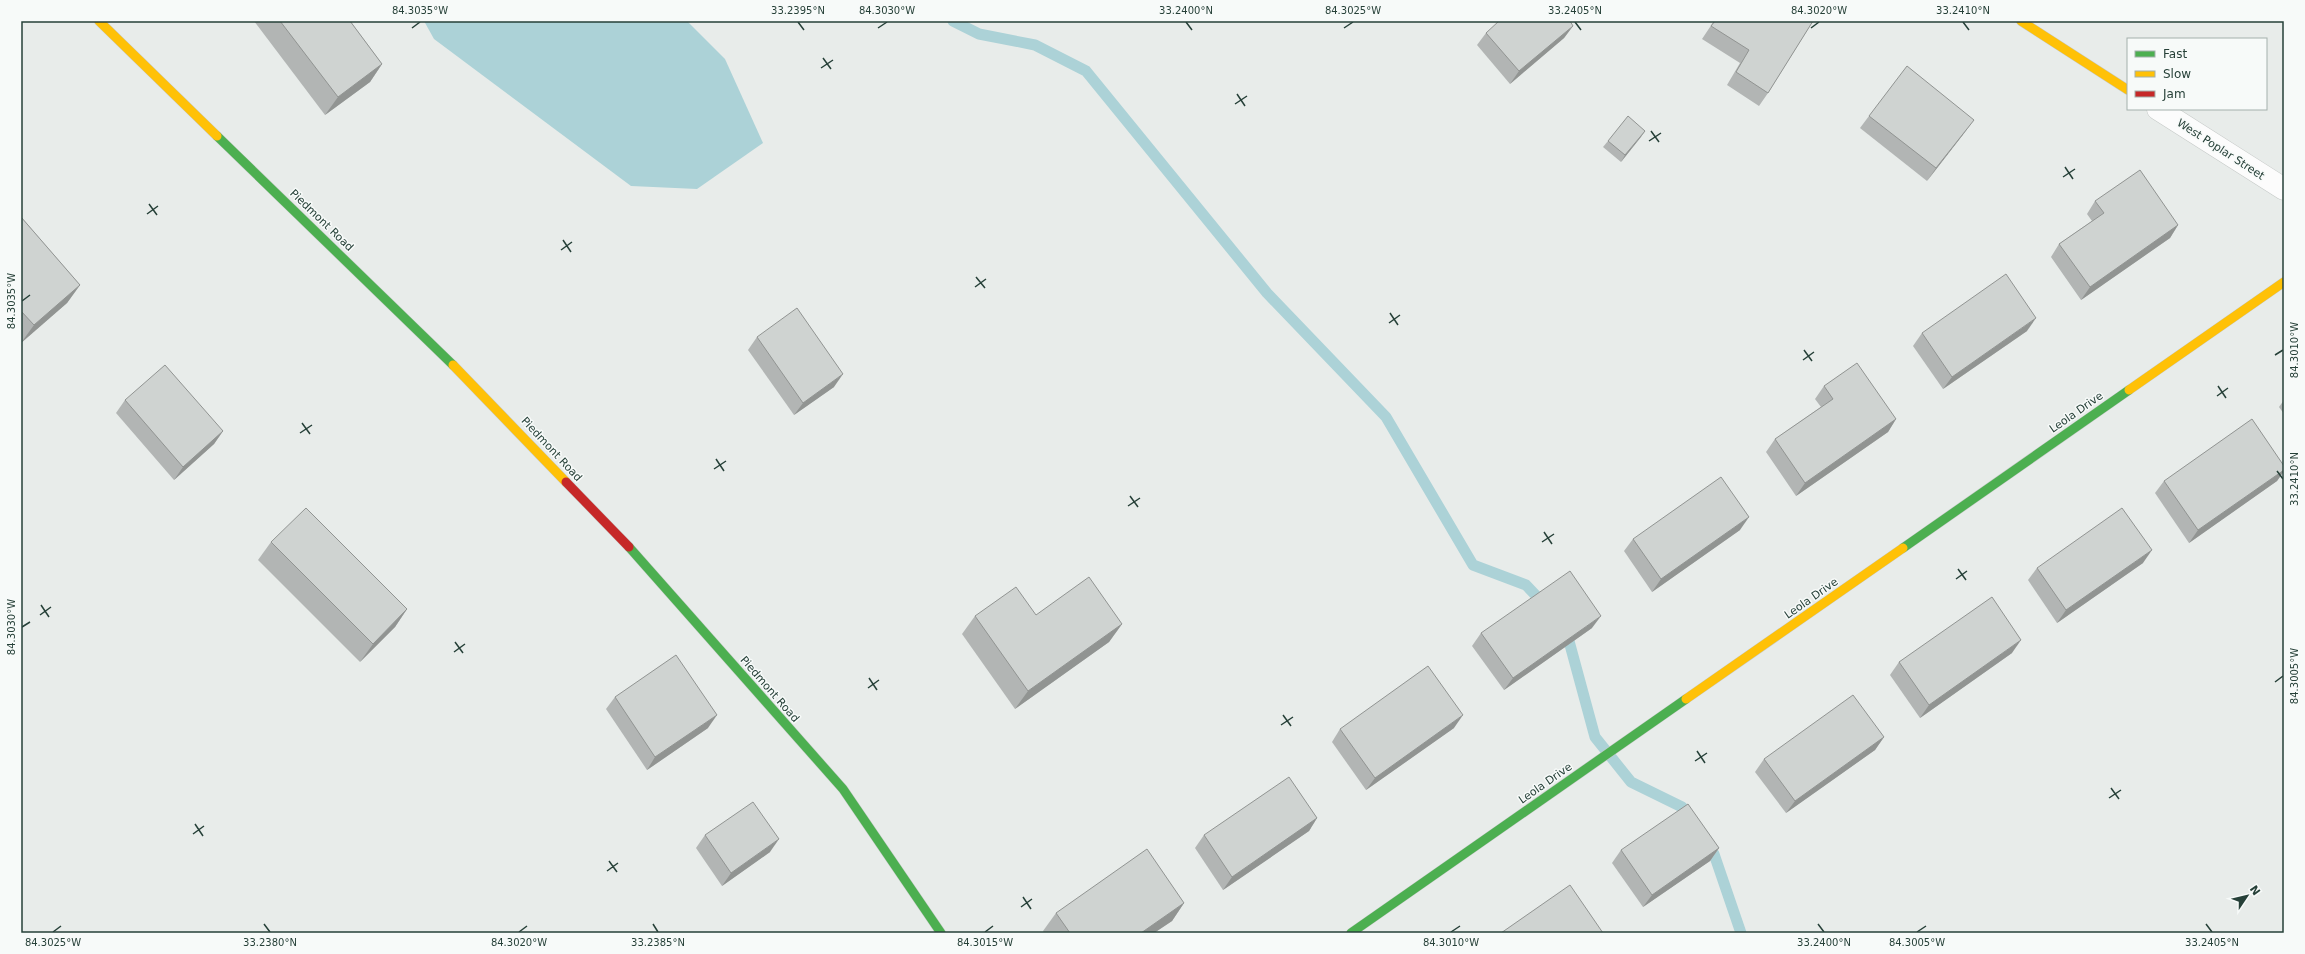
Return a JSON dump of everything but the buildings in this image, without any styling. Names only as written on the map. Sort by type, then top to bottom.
[{"type":"street","name":"Piedmont Road","points":[[99,21],[470,381],[637,556],[843,790],[942,933]]},
{"type":"street","points":[[2021,21],[2127,89]]},
{"type":"street","name":"West Poplar Street","points":[[2160,110],[2284,189]]},
{"type":"street","name":"Leola Drive","points":[[1351,933],[2284,282]]},
{"type":"water","points":[[424,21],[687,21],[725,59],[763,143],[697,189],[631,186],[434,39]]},
{"type":"waterway","points":[[953,21],[979,34],[1035,45],[1086,71],[1267,293],[1386,417],[1473,565],[1526,585],[1545,605]]},
{"type":"waterway","points":[[1566,630],[1595,737],[1631,782],[1682,807],[1691,820]]},
{"type":"waterway","points":[[1706,842],[1714,854],[1741,933]]},
{"type":"traffic: fast","points":[[217,136],[453,365]]},
{"type":"traffic: fast","points":[[1903,548],[2129,390]]},
{"type":"traffic: fast","points":[[629,547],[843,789],[941,933]]},
{"type":"traffic: fast","points":[[1351,933],[1686,699]]},
{"type":"traffic: slow","points":[[99,21],[217,136]]},
{"type":"traffic: slow","points":[[2021,21],[2127,89]]},
{"type":"traffic: slow","points":[[2129,390],[2284,282]]},
{"type":"traffic: slow","points":[[453,365],[566,482]]},
{"type":"traffic: slow","points":[[1686,699],[1903,548]]},
{"type":"traffic: jam","points":[[566,482],[629,547]]}]
